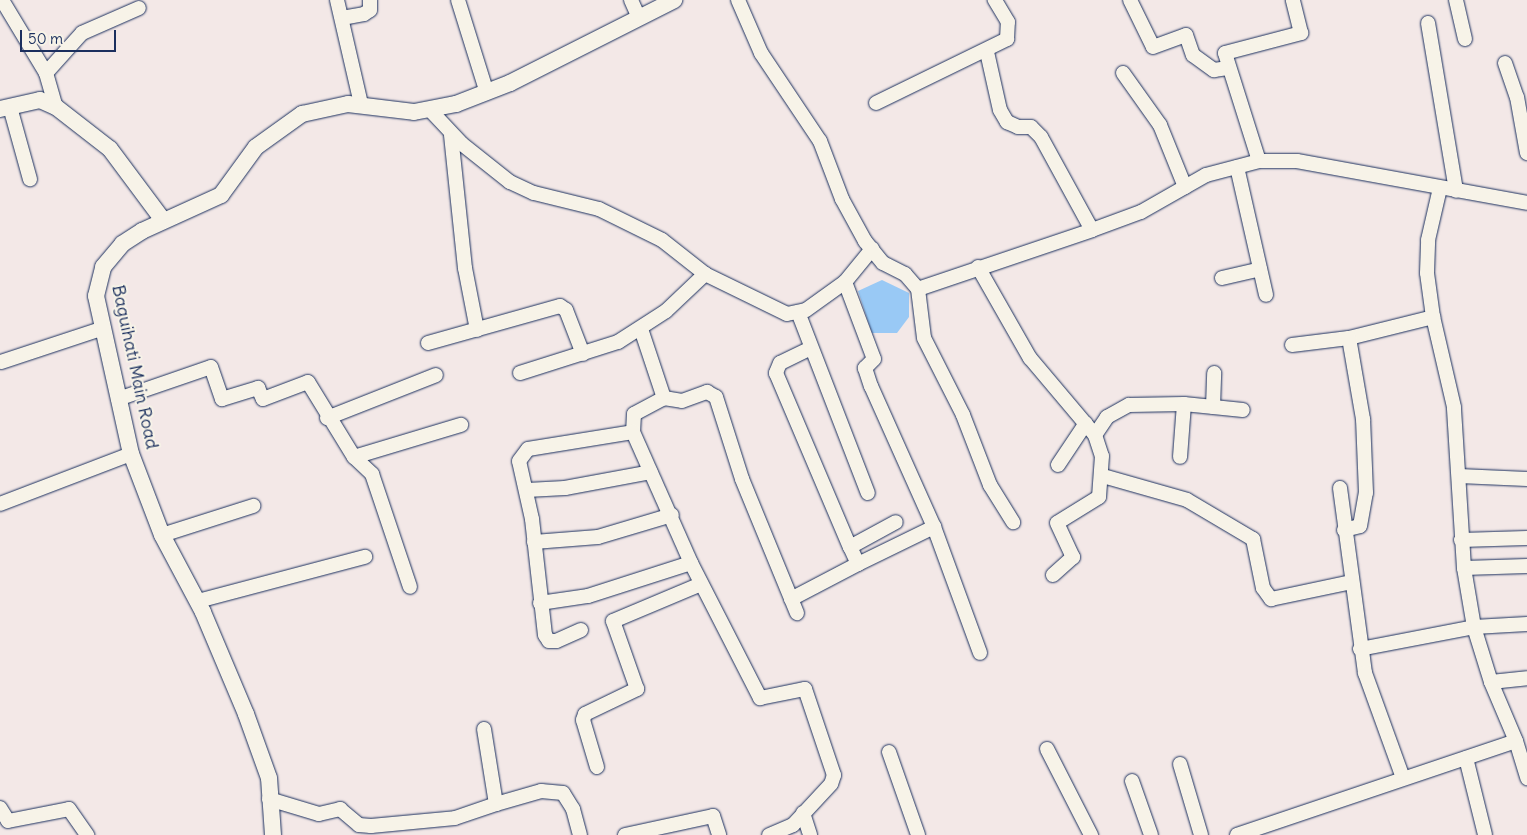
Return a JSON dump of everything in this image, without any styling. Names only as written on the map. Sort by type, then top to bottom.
[{"type":"street","points":[[338,0],[361,104]]},
{"type":"street","points":[[342,18],[364,14],[370,10],[370,0]]},
{"type":"street","points":[[458,0],[487,93]]},
{"type":"street","points":[[631,0],[639,18]]},
{"type":"street","name":"Baguihati Main Road","points":[[273,835],[268,778],[246,714],[198,601],[162,535],[131,454],[96,296],[103,267],[122,244],[163,220],[221,195],[256,147],[282,125],[315,108],[361,104],[431,111],[487,93],[674,0]]},
{"type":"street","points":[[738,0],[762,53],[820,141],[842,199],[872,249],[918,289],[924,338],[963,415],[990,485],[1013,522]]},
{"type":"street","points":[[876,103],[987,52],[1007,39],[1008,22],[995,0]]},
{"type":"street","points":[[1130,0],[1153,47],[1186,35],[1193,55],[1214,70],[1229,68]]},
{"type":"street","points":[[1259,161],[1225,53],[1301,33],[1293,0]]},
{"type":"street","points":[[1456,0],[1465,39]]},
{"type":"street","points":[[4,1],[46,73],[56,107]]},
{"type":"street","points":[[46,73],[82,33],[139,8]]},
{"type":"street","points":[[1428,23],[1456,191]]},
{"type":"street","points":[[987,52],[1000,110],[1008,122],[1018,127],[1031,127],[1041,136],[1092,230]]},
{"type":"street","points":[[1505,64],[1522,96],[1527,153]]},
{"type":"street","points":[[1123,73],[1160,125],[1185,187]]},
{"type":"street","points":[[30,179],[5,108],[40,100],[56,107],[110,149],[163,220]]},
{"type":"street","points":[[431,111],[452,135],[510,182],[534,193],[599,209],[662,240],[705,274],[787,314],[798,312],[845,282],[872,249]]},
{"type":"street","points":[[452,135],[465,268],[477,330]]},
{"type":"street","points":[[918,289],[1140,212],[1206,174],[1259,161],[1298,161],[1527,203]]},
{"type":"street","points":[[1237,167],[1266,295]]},
{"type":"street","points":[[1440,188],[1428,240],[1427,273],[1433,317],[1454,407],[1464,568],[1474,627],[1491,682],[1516,741],[1527,778]]},
{"type":"street","points":[[978,267],[1030,358],[1086,422],[1095,435],[1103,476],[1095,503],[1057,523],[1073,557],[1053,575]]},
{"type":"street","points":[[1222,278],[1260,269]]},
{"type":"street","points":[[520,373],[583,354],[641,329],[686,295],[705,274]]},
{"type":"street","points":[[845,282],[874,359],[865,368],[871,386],[934,528],[980,653]]},
{"type":"street","points":[[428,343],[560,306],[566,310],[583,354]]},
{"type":"street","points":[[798,312],[868,493]]},
{"type":"street","points":[[1292,345],[1349,338],[1433,317]]},
{"type":"street","points":[[1,362],[104,328]]},
{"type":"street","points":[[641,329],[664,398]]},
{"type":"street","points":[[1344,530],[1360,526],[1366,493],[1363,419],[1349,338]]},
{"type":"street","points":[[812,348],[780,364],[776,373],[858,564]]},
{"type":"street","points":[[118,399],[211,368],[222,399],[258,388],[263,399],[308,382],[327,418],[354,457],[372,474],[410,587]]},
{"type":"street","points":[[1213,407],[1214,374]]},
{"type":"street","points":[[327,418],[436,375]]},
{"type":"street","points":[[768,835],[782,832],[803,813],[831,784],[834,775],[805,689],[760,698],[691,563],[672,515],[632,432],[634,414],[664,398],[682,401],[707,392],[716,397],[742,479],[797,613]]},
{"type":"street","points":[[1095,435],[1107,417],[1129,405],[1184,404],[1243,410]]},
{"type":"street","points":[[1180,457],[1184,404]]},
{"type":"street","points":[[1058,464],[1086,422]]},
{"type":"street","points":[[354,457],[462,424]]},
{"type":"street","points":[[581,630],[549,641],[540,603],[527,490],[519,461],[528,449],[632,432]]},
{"type":"street","points":[[0,504],[131,454]]},
{"type":"street","points":[[527,490],[565,488],[651,472]]},
{"type":"street","points":[[1103,476],[1187,500],[1254,540],[1266,597],[1288,598],[1352,582]]},
{"type":"street","points":[[1459,476],[1527,479]]},
{"type":"street","points":[[1340,488],[1360,649],[1376,709],[1387,727],[1403,778]]},
{"type":"street","points":[[162,535],[253,506]]},
{"type":"street","points":[[534,542],[598,537],[672,515]]},
{"type":"street","points":[[850,546],[896,522]]},
{"type":"street","points":[[791,599],[858,564],[934,528]]},
{"type":"street","points":[[1461,540],[1527,538]]},
{"type":"street","points":[[198,601],[365,557]]},
{"type":"street","points":[[540,603],[588,596],[691,563]]},
{"type":"street","points":[[1464,568],[1527,566]]},
{"type":"street","points":[[597,767],[583,720],[585,714],[637,689],[613,621],[702,584]]},
{"type":"street","points":[[1360,649],[1474,627],[1527,624]]},
{"type":"street","points":[[1491,682],[1527,678]]},
{"type":"street","points":[[484,729],[496,804]]},
{"type":"street","points":[[1237,835],[1258,832],[1403,778],[1516,741]]},
{"type":"street","points":[[1047,749],[1091,835]]},
{"type":"street","points":[[889,752],[918,835]]},
{"type":"street","points":[[1466,758],[1485,835]]},
{"type":"street","points":[[1180,764],[1201,835]]},
{"type":"street","points":[[1132,781],[1151,835]]},
{"type":"street","points":[[269,799],[319,814],[340,809],[359,825],[371,826],[454,818],[541,791],[563,793],[573,809],[580,835]]},
{"type":"street","points":[[0,808],[8,822],[70,808],[87,835]]},
{"type":"street","points":[[803,813],[810,835]]},
{"type":"street","points":[[625,835],[713,816],[718,835]]},
{"type":"water","points":[[882,280],[909,293],[909,317],[897,333],[872,333],[858,291]]}]
